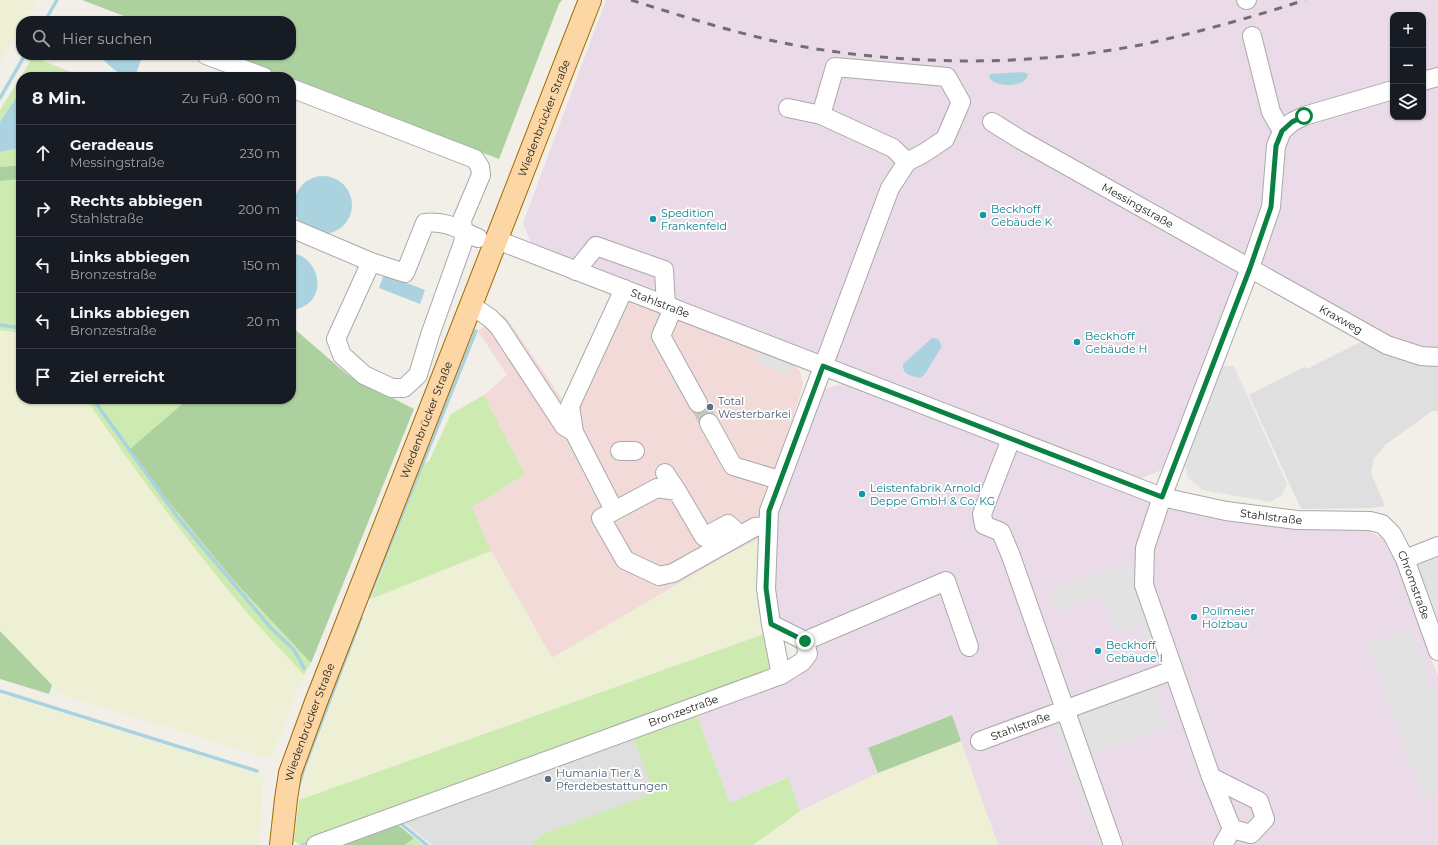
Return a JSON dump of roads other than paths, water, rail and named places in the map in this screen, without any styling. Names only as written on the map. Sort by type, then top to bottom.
[{"type":"main road","name":"Wiedenbrücker Straße","points":[[281,845],[290,773],[471,305],[480,237],[590,0]]},
{"type":"street","points":[[1252,36],[1271,112],[1282,131]]},
{"type":"street","points":[[219,60],[251,72]]},
{"type":"street","points":[[781,675],[766,588],[769,511],[779,480],[890,188],[907,162],[945,139],[961,102],[947,77],[835,67],[821,115]]},
{"type":"street","points":[[1426,81],[1438,77]]},
{"type":"street","points":[[296,90],[475,159],[480,167],[481,175],[462,220],[480,237]]},
{"type":"street","points":[[1232,829],[1211,777],[1144,585],[1145,548],[1162,497],[1250,268],[1271,207],[1276,146],[1282,131],[1292,122],[1304,116],[1390,91]]},
{"type":"street","points":[[788,108],[821,115],[893,148],[907,162]]},
{"type":"street","name":"Messingstraße","points":[[992,122],[1250,268]]},
{"type":"street","name":"Stahlstraße","points":[[371,262],[405,273],[426,223],[435,222],[452,225],[480,237],[624,289],[1162,497],[1226,511],[1297,520],[1370,521],[1382,524]]},
{"type":"street","points":[[296,230],[371,262],[336,339],[342,355],[364,375],[392,388],[404,388],[418,375],[430,335],[464,240],[480,237]]},
{"type":"street","points":[[576,271],[596,246],[664,270],[670,307],[661,336],[698,403]]},
{"type":"street","name":"Kraxweg","points":[[1250,268],[1387,345],[1421,356],[1438,357]]},
{"type":"street","points":[[614,510],[574,432],[570,406],[624,289]]},
{"type":"street","points":[[471,305],[490,318],[499,327],[564,426],[574,432]]},
{"type":"street","points":[[709,423],[733,466],[779,480]]},
{"type":"street","points":[[1011,439],[982,514],[984,525],[1001,532],[1113,845]]},
{"type":"street","points":[[665,473],[704,537],[728,524],[740,535]]},
{"type":"street","points":[[677,491],[657,488],[601,518],[625,560],[658,576],[673,573],[755,526],[768,526]]},
{"type":"street","name":"Chromstraße","points":[[1382,524],[1392,534],[1405,559],[1438,651]]},
{"type":"street","points":[[1405,559],[1438,546]]},
{"type":"street","points":[[771,624],[805,641],[946,581],[969,647]]},
{"type":"street","name":"Bronzestraße","points":[[316,845],[781,675],[802,662],[808,654],[805,641]]},
{"type":"street","name":"Stahlstraße","points":[[980,741],[1173,670]]},
{"type":"street","points":[[1211,777],[1259,801],[1265,819],[1251,834],[1232,829]]},
{"type":"street","points":[[1223,845],[1232,829]]},
{"type":"water","points":[[103,60],[141,60],[137,72],[119,72]]},
{"type":"water","points":[[1023,72],[1028,74],[1026,79],[1014,85],[999,84],[991,80],[989,77],[990,74]]},
{"type":"water","points":[[16,98],[16,149],[0,152],[0,122]]},
{"type":"water","points":[[317,176],[329,176],[344,184],[352,199],[352,211],[344,226],[329,234],[317,234],[312,232],[302,226],[296,216],[296,194],[302,184]]},
{"type":"water","points":[[296,254],[306,259],[311,264],[317,278],[315,294],[311,301],[296,310]]},
{"type":"water","points":[[384,274],[425,290],[420,304],[379,288]]},
{"type":"water","points":[[932,338],[938,339],[942,346],[925,374],[920,378],[906,373],[903,368],[903,364]]},
{"type":"waterway","points":[[48,16],[57,0]]},
{"type":"waterway","points":[[0,98],[22,60]]},
{"type":"waterway","points":[[0,325],[16,327]]},
{"type":"waterway","points":[[369,597],[476,331]]},
{"type":"waterway","points":[[97,404],[179,519],[271,628],[294,650],[304,668]]},
{"type":"waterway","points":[[298,789],[304,768],[361,618]]},
{"type":"waterway","points":[[0,691],[257,771]]},
{"type":"waterway","points":[[399,822],[427,845]]},
{"type":"waterway","points":[[302,845],[311,842]]},
{"type":"tunnel","points":[[698,403],[709,423]]},
{"type":"railway","points":[[631,0],[684,17],[774,41],[865,55],[959,61],[1006,60],[1100,52],[1145,44],[1226,24],[1305,0]]},
{"type":"place","name":"Beckhoff Gebäude K","points":[[983,215]]},
{"type":"place","name":"Spedition Frankenfeld","points":[[653,219]]},
{"type":"place","name":"Beckhoff Gebäude H","points":[[1077,342]]},
{"type":"place","name":"Total Westerbarkei","points":[[710,407]]},
{"type":"place","name":"Leistenfabrik Arnold Deppe GmbH & Co. KG","points":[[862,494]]},
{"type":"place","name":"Pollmeier Holzbau","points":[[1194,617]]},
{"type":"place","name":"Beckhoff Gebäude I","points":[[1098,651]]},
{"type":"place","name":"Humania Tier & Pferdebestattungen","points":[[548,779]]}]
